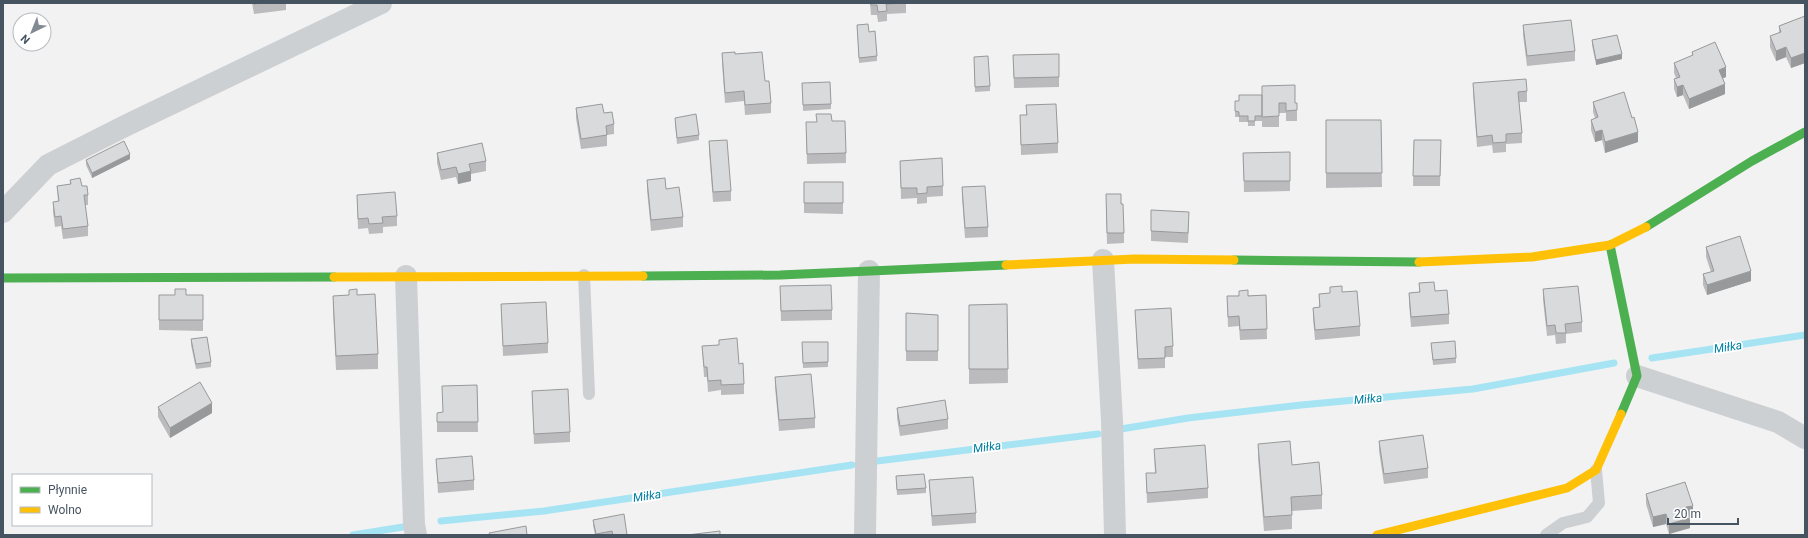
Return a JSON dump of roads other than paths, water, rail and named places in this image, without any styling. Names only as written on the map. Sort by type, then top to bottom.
[{"type":"street","points":[[3,212],[48,165],[127,125],[381,3]]},
{"type":"street","points":[[3,278],[780,275],[1102,260],[1150,259],[1416,262],[1532,257],[1610,245],[1659,220],[1752,161],[1805,132]]},
{"type":"street","points":[[1377,535],[1567,488],[1596,470],[1637,376],[1610,245]]},
{"type":"street","points":[[1102,260],[1112,421],[1115,535]]},
{"type":"street","points":[[865,535],[868,270]]},
{"type":"street","points":[[406,276],[414,525],[416,535]]},
{"type":"street","points":[[1637,376],[1778,422],[1805,438]]},
{"type":"lane","points":[[584,276],[590,394]]},
{"type":"lane","points":[[1546,535],[1563,523],[1587,517],[1599,503],[1596,470]]},
{"type":"lane","points":[[1426,522],[1430,535]]},
{"type":"waterway","name":"Miłka","points":[[1652,358],[1805,335]]},
{"type":"waterway","name":"Miłka","points":[[1121,429],[1188,418],[1301,405],[1473,389],[1614,363]]},
{"type":"waterway","name":"Miłka","points":[[877,461],[1098,434]]},
{"type":"waterway","name":"Miłka","points":[[441,521],[544,511],[852,465]]},
{"type":"waterway","name":"Miłka","points":[[353,535],[403,527]]}]
